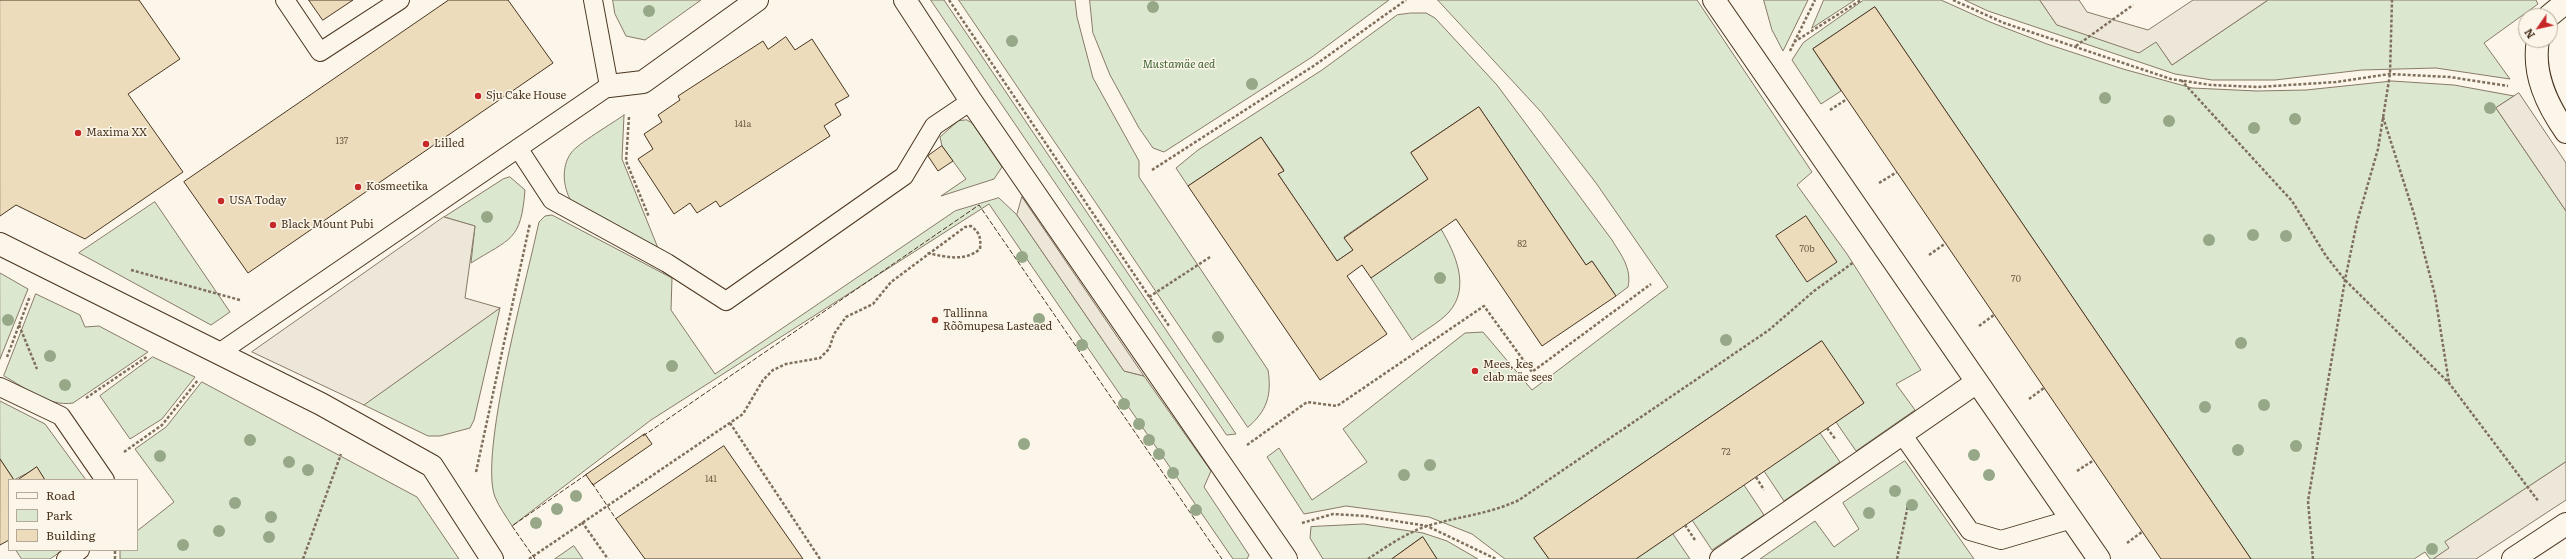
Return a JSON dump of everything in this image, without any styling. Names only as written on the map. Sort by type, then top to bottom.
[{"type":"street","points":[[609,86],[643,82],[756,0]]},
{"type":"street","points":[[905,0],[971,101],[1286,559]]},
{"type":"street","points":[[1714,0],[2100,559]]},
{"type":"street","points":[[2558,9],[2566,2]]},
{"type":"street","points":[[2537,48],[2542,91],[2549,106],[2566,132]]},
{"type":"street","points":[[0,244],[321,404],[432,466],[492,559]]},
{"type":"street","points":[[1721,559],[1977,382]]},
{"type":"street","points":[[2513,559],[2563,526]]},
{"type":"lane","points":[[285,0],[320,52],[400,0]]},
{"type":"lane","points":[[219,353],[609,86],[593,0]]},
{"type":"lane","points":[[518,148],[552,200],[667,263],[726,301],[904,176],[934,126],[971,101]]},
{"type":"lane","points":[[0,387],[61,416],[102,475]]},
{"type":"lane","points":[[1902,434],[1970,531],[2002,540],[2072,519]]},
{"type":"lane","points":[[66,559],[78,551]]},
{"type":"path","points":[[949,0],[1171,329]]},
{"type":"path","points":[[1152,170],[1315,65],[1406,0]]},
{"type":"path","points":[[1788,54],[1815,0]]},
{"type":"path","points":[[1794,42],[1861,0]]},
{"type":"path","points":[[1952,0],[2004,23],[2076,47],[2181,80],[2211,85],[2258,87],[2336,82],[2390,74],[2450,77],[2542,91]]},
{"type":"path","points":[[2313,559],[2308,501],[2345,280],[2357,222],[2378,149],[2382,114],[2390,74],[2392,0]]},
{"type":"path","points":[[2076,47],[2133,5]]},
{"type":"path","points":[[2181,80],[2292,201],[2326,256],[2345,280],[2448,383],[2563,526]]},
{"type":"path","points":[[1829,111],[1847,99]]},
{"type":"path","points":[[629,114],[626,161],[667,263]]},
{"type":"path","points":[[2382,114],[2414,214],[2433,288],[2448,383]]},
{"type":"path","points":[[1872,188],[1897,172]]},
{"type":"path","points":[[474,478],[513,310],[538,179]]},
{"type":"path","points":[[529,559],[743,414],[763,380],[774,370],[786,364],[820,358],[829,349],[834,334],[846,317],[873,304],[891,282],[928,253],[965,227],[971,226],[978,231],[981,239],[980,249],[972,256],[953,258],[928,253]]},
{"type":"path","points":[[1368,559],[1394,542],[1427,526],[1497,510],[1519,500],[1769,330],[1814,291],[1882,243]]},
{"type":"path","points":[[1928,256],[1946,243]]},
{"type":"path","points":[[1149,297],[1210,257]]},
{"type":"path","points":[[128,269],[281,311]]},
{"type":"path","points":[[1221,464],[1307,402],[1337,406],[1484,306],[1532,372],[1651,284]]},
{"type":"path","points":[[5,360],[32,293]]},
{"type":"path","points":[[1976,328],[1994,315]]},
{"type":"path","points":[[61,416],[149,355]]},
{"type":"path","points":[[102,475],[162,425],[202,376]]},
{"type":"path","points":[[2026,400],[2044,388]]},
{"type":"path","points":[[730,423],[820,559]]},
{"type":"path","points":[[1244,437],[1252,450]]},
{"type":"path","points":[[303,559],[342,451]]},
{"type":"path","points":[[1897,559],[1918,456]]},
{"type":"path","points":[[2075,473],[2094,460]]},
{"type":"path","points":[[1298,518],[1302,524],[1333,514],[1364,516],[1427,526],[1496,559]]},
{"type":"path","points":[[582,522],[608,559]]},
{"type":"path","points":[[2124,544],[2142,532]]},
{"type":"green space","points":[[613,0],[701,0],[645,40],[626,36],[615,14]]},
{"type":"green space","points":[[931,0],[944,0],[1236,434],[1227,435]]},
{"type":"green space","points":[[959,0],[1075,0],[1077,17],[1093,78],[1139,161],[1139,177],[1268,370],[1269,387],[1267,402],[1260,415],[1248,427]]},
{"type":"green space","name":"Mustamäe aed","points":[[1090,0],[1389,0],[1312,57],[1164,152],[1153,148],[1139,128],[1110,75],[1093,33]]},
{"type":"green space","points":[[1438,0],[1697,0],[1812,172],[1797,185],[1847,254],[1921,370],[1896,384],[1915,410],[1856,451],[1836,422],[1864,403],[1821,341],[1534,538],[1549,559],[1505,559],[1472,534],[1429,517],[1346,506],[1304,514],[1267,457],[1279,448],[1312,500],[1367,462],[1343,429],[1465,333],[1483,332],[1532,390],[1668,287],[1596,183],[1542,113]]},
{"type":"green space","points":[[1764,0],[1808,0],[1783,51],[1772,30]]},
{"type":"green space","points":[[1824,0],[1855,0],[1812,28]]},
{"type":"green space","points":[[1864,0],[1941,0],[1990,22],[2047,44],[2123,69],[2192,88],[2257,91],[2306,90],[2392,81],[2454,85],[2514,96],[2496,108],[2566,211],[2566,462],[2446,542],[2450,548],[2433,559],[2430,559],[2425,552],[2414,559],[2251,559],[1875,7],[1813,49],[1841,91],[1821,104],[1792,60],[1803,43]]},
{"type":"green space","points":[[1965,0],[2040,0],[2057,25],[2156,41],[2172,65],[2268,0],[2536,0],[2538,4],[2532,8],[2518,8],[2518,18],[2484,43],[2510,79],[2436,68],[2362,70],[2275,80],[2212,80],[2175,74],[1988,11]]},
{"type":"green space","points":[[1426,13],[1435,18],[1497,85],[1612,240],[1625,262],[1629,280],[1628,287],[1616,296],[1592,261],[1586,265],[1479,107],[1411,152],[1428,179],[1344,237],[1353,250],[1337,261],[1278,174],[1284,170],[1261,137],[1188,186],[1176,168],[1198,150],[1322,70],[1397,15]]},
{"type":"green space","points":[[624,115],[622,159],[658,248],[571,201],[566,190],[564,171],[571,153],[588,139]]},
{"type":"green space","points":[[967,120],[972,123],[1002,167],[994,179],[941,196],[966,179],[942,146],[940,137],[958,121]]},
{"type":"green space","points":[[510,177],[525,190],[523,207],[517,229],[505,242],[471,263],[475,226],[444,217],[503,179]]},
{"type":"green space","points":[[999,198],[1017,215],[1124,371],[1144,376],[1211,471],[1204,487],[1249,555],[1247,559],[1233,559],[989,204],[651,420],[512,526],[495,497],[492,476],[493,446],[505,369],[514,329],[539,222],[545,216],[552,215],[672,278],[671,310],[715,374],[955,211]]},
{"type":"green space","points":[[155,202],[230,312],[211,325],[79,253]]},
{"type":"green space","points":[[1441,229],[1455,259],[1460,281],[1459,292],[1456,302],[1449,312],[1441,320],[1412,340],[1371,278]]},
{"type":"green space","points":[[0,273],[28,289],[0,359]]},
{"type":"green space","points":[[36,294],[80,315],[85,327],[99,326],[148,352],[73,403],[55,402],[37,396],[4,376]]},
{"type":"green space","points":[[500,308],[474,420],[470,428],[440,436],[428,436],[364,405]]},
{"type":"green space","points":[[153,357],[195,377],[162,419],[130,439],[100,396]]},
{"type":"green space","points":[[202,382],[417,497],[459,559],[120,559],[120,551],[138,551],[138,530],[174,502],[135,449],[166,427]]},
{"type":"green space","points":[[0,401],[45,424],[85,479],[44,479],[37,468],[13,479],[0,459]]},
{"type":"green space","points":[[1820,433],[1840,462],[1784,501],[1764,471]]},
{"type":"green space","points":[[1905,461],[1974,559],[1760,559],[1815,521],[1834,547],[1859,529],[1843,503]]},
{"type":"green space","points":[[1744,485],[1764,515],[1712,550],[1692,520]]},
{"type":"green space","points":[[1364,524],[1423,533],[1447,541],[1478,559],[1437,559],[1422,537],[1392,559],[1323,559],[1310,538],[1311,527]]},
{"type":"green space","points":[[1673,534],[1690,559],[1636,559]]},
{"type":"green space","points":[[574,546],[583,559],[555,559]]},
{"type":"green space","points":[[17,551],[62,551],[50,559],[22,559]]},
{"type":"shaded area","points":[[2040,0],[2079,0],[2087,12],[2148,30],[2193,0],[2268,0],[2172,65],[2156,42],[2139,53],[2057,25]]},
{"type":"shaded area","points":[[2519,93],[2566,163],[2566,211],[2496,108]]},
{"type":"shaded area","points":[[1022,197],[1144,376],[1124,371],[1017,215]]},
{"type":"shaded area","points":[[444,217],[475,226],[465,298],[500,308],[364,405],[252,352]]},
{"type":"shaded area","points":[[2566,462],[2566,500],[2476,559],[2433,559],[2449,548],[2445,542]]},
{"type":"building","name":"Maxima XX","points":[[0,0],[139,0],[180,59],[128,94],[183,172],[85,239],[16,205],[0,216]]},
{"type":"building","points":[[309,0],[353,0],[323,20]]},
{"type":"building","points":[[449,0],[508,0],[553,63],[248,273],[184,182]]},
{"type":"building","points":[[1875,7],[2251,559],[2161,559],[1847,99],[1813,49]]},
{"type":"building","points":[[786,37],[795,50],[812,39],[849,96],[835,104],[841,115],[824,126],[830,136],[720,207],[716,201],[697,213],[690,203],[674,214],[638,159],[653,149],[644,134],[662,122],[658,115],[680,100],[678,96],[763,41],[768,49]]},
{"type":"building","points":[[1479,107],[1586,265],[1592,261],[1616,296],[1542,346],[1456,219],[1371,278],[1362,265],[1347,276],[1387,334],[1320,380],[1188,186],[1261,137],[1284,171],[1278,174],[1337,261],[1353,250],[1344,238],[1428,179],[1411,153]]},
{"type":"building","points":[[942,146],[953,161],[938,171],[928,156]]},
{"type":"building","points":[[1806,216],[1837,262],[1807,282],[1776,236]]},
{"type":"building","points":[[1822,341],[1864,403],[1636,559],[1549,559],[1534,538]]},
{"type":"building","points":[[645,434],[652,444],[593,485],[586,475]]},
{"type":"building","points":[[724,446],[803,559],[645,559],[616,519]]},
{"type":"building","points":[[0,459],[13,479],[8,479],[8,541],[0,545]]},
{"type":"building","points":[[37,467],[44,479],[19,479]]},
{"type":"building","points":[[1423,537],[1437,559],[1392,559]]},
{"type":"fence","points":[[643,436],[979,205],[1222,559]]},
{"type":"fence","points":[[535,559],[512,526],[587,474]]},
{"type":"fence","points":[[592,483],[616,519]]},
{"type":"place","name":"Sju Cake House","points":[[478,96]]},
{"type":"place","name":"Maxima XX","points":[[78,133]]},
{"type":"place","name":"Lilled","points":[[426,144]]},
{"type":"place","name":"Kosmeetika","points":[[358,187]]},
{"type":"place","name":"USA Today","points":[[221,201]]},
{"type":"place","name":"Black Mount Pubi","points":[[273,225]]},
{"type":"place","name":"Tallinna Rõõmupesa Lasteaed","points":[[935,320]]},
{"type":"place","name":"Mees, kes elab mäe sees","points":[[1475,371]]}]
